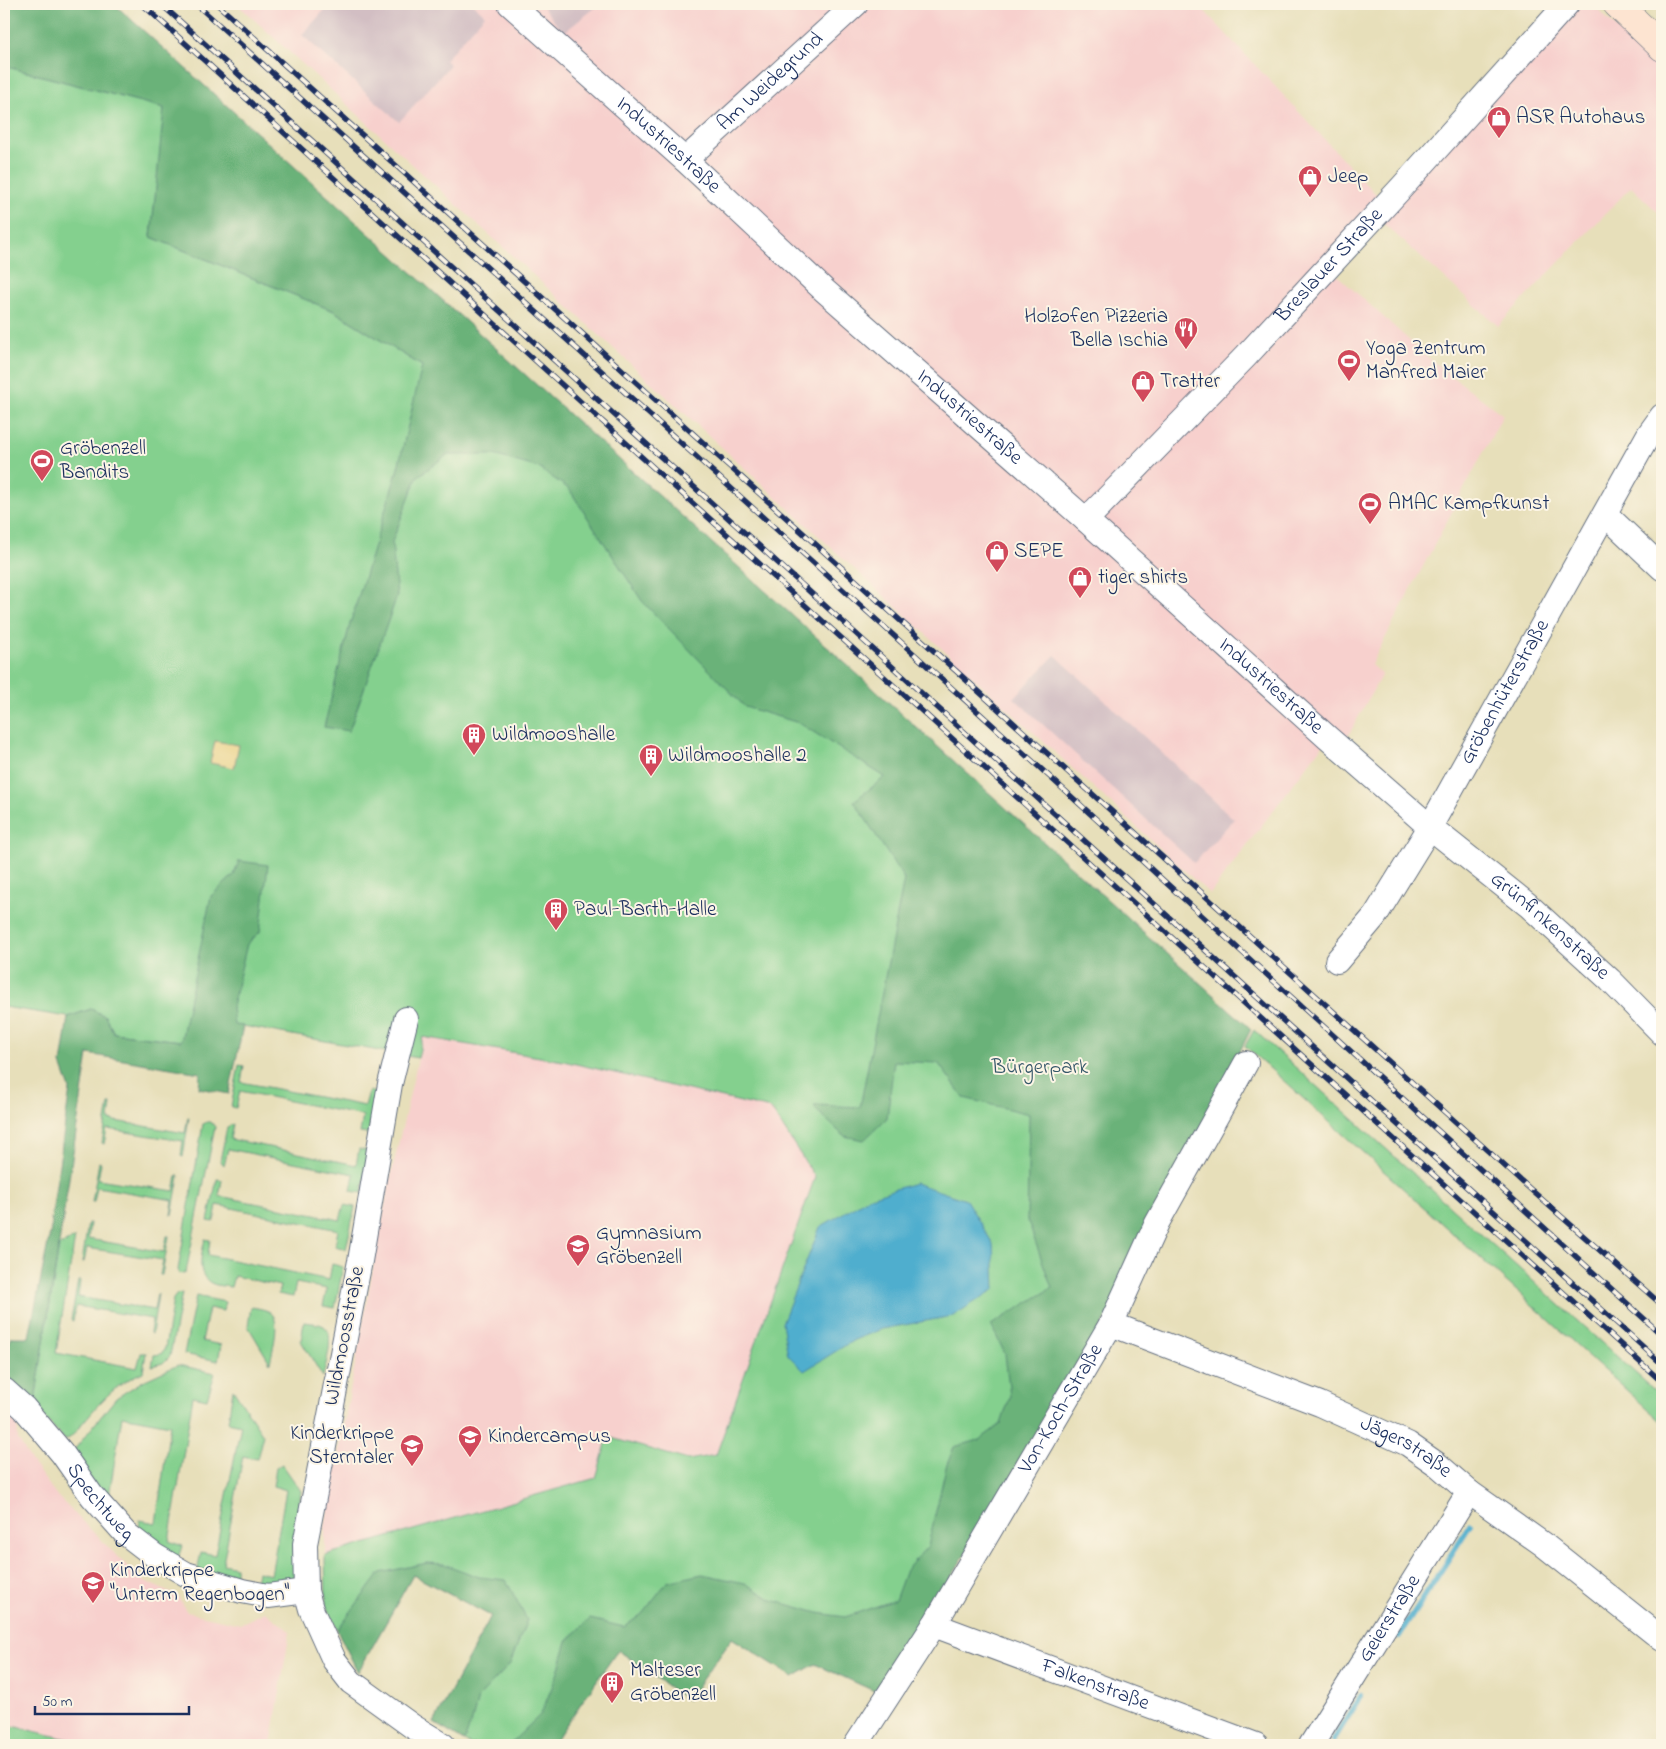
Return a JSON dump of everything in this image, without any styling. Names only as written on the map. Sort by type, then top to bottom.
[{"type":"main road","points":[[1617,4],[1662,47]]},
{"type":"street","name":"Industriestraße","points":[[510,4],[685,160],[825,291],[1086,520],[1328,738],[1430,827]]},
{"type":"street","name":"Am Weidegrund","points":[[685,160],[856,4]]},
{"type":"street","name":"Breslauer Straße","points":[[1086,520],[1246,356],[1567,4]]},
{"type":"street","name":"Gröbenhüterstraße","points":[[1338,961],[1374,916],[1430,827],[1648,434],[1662,416]]},
{"type":"street","points":[[1605,514],[1662,568]]},
{"type":"street","name":"Grünfinkenstraße","points":[[1430,827],[1528,905],[1610,980],[1662,1032]]},
{"type":"street","name":"Wildmoosstraße","points":[[406,1019],[390,1084],[360,1261],[307,1535],[306,1591],[311,1609],[334,1660],[350,1682],[412,1726],[443,1745]]},
{"type":"street","name":"Von-Koch-Straße","points":[[856,1745],[934,1625],[1110,1324],[1157,1223],[1246,1063]]},
{"type":"street","name":"Jägerstraße","points":[[1110,1324],[1320,1404],[1408,1444],[1438,1465],[1469,1492],[1544,1545],[1662,1639]]},
{"type":"street","name":"Spechtweg","points":[[4,1390],[30,1415],[62,1453],[92,1496],[125,1533],[155,1556],[186,1574],[242,1591],[268,1596],[306,1591]]},
{"type":"street","name":"Geierstraße","points":[[1311,1745],[1469,1492]]},
{"type":"street","name":"Falkenstraße","points":[[934,1625],[1256,1745]]},
{"type":"shaded area","points":[[237,4],[1198,4],[1386,205],[1566,4],[1592,4],[1662,72],[1662,216],[1631,187],[1498,326],[1376,217],[1328,267],[1431,360],[1503,415],[1371,665],[1382,674],[1341,749],[1328,738],[1210,894]]},
{"type":"shaded area","points":[[330,4],[473,4],[485,15],[445,60],[450,65],[399,122],[302,35]]},
{"type":"shaded area","points":[[541,4],[600,4],[563,33]]},
{"type":"shaded area","points":[[1055,655],[1234,819],[1194,863],[1014,698]]},
{"type":"shaded area","name":"Gymnasium Gröbenzell","points":[[423,1037],[563,1061],[771,1109],[815,1177],[716,1455],[688,1460],[608,1437],[596,1478],[325,1555],[325,1526],[387,1193]]},
{"type":"shaded area","name":"Kinderkrippe \"Unterm Regenbogen\"","points":[[4,1408],[17,1424],[18,1439],[31,1461],[58,1497],[139,1578],[178,1597],[187,1612],[240,1624],[265,1612],[290,1631],[271,1745],[92,1745],[4,1724]]},
{"type":"green space","name":"Bürgerpark","points":[[4,4],[114,4],[1251,1029],[1106,1319],[881,1694],[815,1664],[793,1677],[732,1638],[687,1700],[618,1650],[552,1745],[509,1745],[541,1714],[557,1675],[567,1641],[590,1619],[624,1627],[642,1614],[667,1582],[702,1574],[745,1583],[772,1600],[818,1613],[845,1617],[895,1600],[906,1570],[928,1546],[946,1467],[954,1447],[979,1440],[1001,1424],[1010,1397],[1005,1354],[991,1325],[1052,1288],[1027,1219],[1029,1114],[964,1098],[938,1063],[894,1061],[887,1118],[864,1140],[844,1136],[815,1109],[815,1105],[860,1107],[904,879],[854,801],[885,777],[799,723],[745,707],[642,601],[569,489],[539,468],[494,455],[447,455],[417,477],[392,542],[397,596],[349,731],[324,727],[350,624],[397,472],[422,366],[334,311],[151,237],[164,108],[4,66]]},
{"type":"green space","name":"Bürgerpark","points":[[4,66],[165,108],[151,237],[334,311],[422,366],[1251,1029],[881,1694],[815,1664],[793,1677],[732,1638],[687,1700],[618,1650],[552,1745],[471,1745],[434,1723],[491,1616],[413,1575],[358,1672],[326,1606],[325,1555],[596,1478],[608,1437],[688,1460],[716,1455],[815,1177],[771,1109],[563,1061],[423,1037],[418,1058],[243,1026],[181,1041],[114,1033],[105,1016],[91,1009],[68,1017],[4,1007]]},
{"type":"green space","points":[[239,861],[268,865],[260,932],[247,944],[232,1007],[234,1025],[243,1026],[229,1094],[199,1088],[200,1073],[88,1054],[35,1401],[29,1401],[4,1375],[4,1354],[12,1337],[29,1337],[52,1223],[70,1089],[61,1064],[68,1017],[91,1009],[105,1016],[114,1033],[181,1041],[211,896],[234,875]]},
{"type":"green space","points":[[1254,1030],[1662,1397],[1662,1422],[1245,1046]]},
{"type":"green space","points":[[239,1065],[244,1066],[241,1082],[365,1106],[369,1091],[377,1093],[368,1134],[360,1133],[363,1116],[240,1091],[236,1108],[231,1107]]},
{"type":"green space","points":[[109,1104],[111,1104],[109,1120],[185,1133],[189,1117],[183,1157],[181,1156],[183,1141],[107,1129],[104,1144],[102,1143]]},
{"type":"green space","points":[[211,1122],[215,1127],[186,1272],[180,1274],[178,1270],[203,1124]]},
{"type":"green space","points":[[233,1124],[230,1139],[356,1165],[359,1149],[370,1151],[362,1193],[351,1191],[354,1174],[228,1149],[224,1165],[220,1161],[227,1127]]},
{"type":"green space","points":[[99,1162],[101,1163],[98,1179],[174,1191],[177,1176],[179,1176],[172,1215],[173,1200],[97,1187],[94,1202],[92,1202]]},
{"type":"green space","points":[[217,1179],[222,1180],[219,1196],[340,1220],[344,1205],[355,1207],[346,1249],[335,1246],[338,1230],[217,1205],[214,1222],[208,1221]]},
{"type":"green space","points":[[88,1223],[90,1223],[88,1239],[164,1252],[167,1236],[169,1236],[162,1275],[160,1275],[163,1260],[87,1248],[84,1262],[82,1262]]},
{"type":"green space","points":[[75,1238],[56,1353],[137,1368],[141,1353],[146,1353],[143,1372],[111,1392],[71,1437],[65,1440],[29,1401],[35,1400],[59,1246]]},
{"type":"green space","points":[[205,1239],[210,1240],[208,1255],[329,1280],[332,1264],[343,1267],[335,1308],[323,1306],[327,1289],[296,1283],[293,1297],[278,1294],[280,1286],[234,1276],[231,1287],[211,1283],[206,1279],[201,1269],[201,1257]]},
{"type":"green space","points":[[78,1281],[80,1281],[78,1297],[154,1310],[158,1294],[152,1334],[150,1333],[152,1319],[76,1306],[73,1321],[71,1320]]},
{"type":"green space","points":[[182,1293],[170,1356],[163,1363],[152,1366],[154,1355],[161,1354],[165,1348],[173,1299],[177,1294]]},
{"type":"green space","points":[[196,1296],[225,1302],[223,1311],[209,1308],[202,1341],[221,1345],[218,1361],[184,1354]]},
{"type":"green space","points":[[251,1307],[268,1311],[274,1316],[276,1328],[270,1363],[248,1326]]},
{"type":"green space","points":[[304,1322],[322,1325],[327,1330],[329,1343],[323,1377],[301,1341]]},
{"type":"green space","points":[[178,1365],[215,1373],[207,1399],[193,1396],[169,1541],[182,1546],[178,1558],[171,1560],[138,1535],[140,1520],[156,1523],[170,1425],[122,1416],[107,1508],[125,1515],[123,1527],[106,1509],[73,1460],[74,1450],[116,1398],[143,1381]]},
{"type":"green space","points":[[233,1389],[263,1435],[257,1459],[243,1456],[223,1564],[236,1567],[236,1578],[197,1573],[201,1552],[215,1555],[241,1425],[228,1422]]},
{"type":"green space","points":[[282,1464],[301,1491],[293,1560],[295,1577],[283,1588],[255,1587],[258,1572],[271,1575],[286,1490],[273,1486],[276,1468]]},
{"type":"green space","points":[[427,1563],[444,1564],[479,1577],[506,1580],[527,1620],[510,1664],[478,1698],[464,1741],[434,1723],[491,1616],[413,1575],[358,1672],[337,1630],[380,1573]]},
{"type":"green space","points":[[4,1724],[92,1745],[4,1745]]},
{"type":"sand","points":[[215,741],[239,745],[234,768],[210,763]]},
{"type":"water","points":[[915,1183],[966,1200],[993,1244],[995,1289],[953,1316],[882,1329],[854,1340],[804,1371],[788,1355],[782,1323],[820,1227],[870,1197]]},
{"type":"waterway","points":[[1399,1636],[1470,1525]]},
{"type":"waterway","points":[[1334,1739],[1361,1696]]},
{"type":"railway","points":[[142,4],[1662,1382]]},
{"type":"railway","points":[[161,4],[1662,1364]]},
{"type":"railway","points":[[196,4],[1039,767],[1662,1335]]},
{"type":"railway","points":[[217,4],[1529,1188],[1662,1305]]},
{"type":"place","name":"ASR Autohaus","points":[[1499,139]]},
{"type":"place","name":"Jeep","points":[[1310,198]]},
{"type":"place","name":"Holzofen Pizzeria Bella Ischia","points":[[1186,350]]},
{"type":"place","name":"Yoga Zentrum Manfred Maier","points":[[1349,382]]},
{"type":"place","name":"Tratter","points":[[1143,403]]},
{"type":"place","name":"Gröbenzell Bandits","points":[[42,482]]},
{"type":"place","name":"AMAC Kampfkunst","points":[[1370,525]]},
{"type":"place","name":"SEPE","points":[[997,573]]},
{"type":"place","name":"tiger shirts","points":[[1080,599]]},
{"type":"place","name":"Wildmooshalle","points":[[474,756]]},
{"type":"place","name":"Wildmooshalle 2","points":[[651,777]]},
{"type":"place","name":"Paul-Barth-Halle","points":[[556,931]]},
{"type":"place","name":"Gymnasium Gröbenzell","points":[[578,1267]]},
{"type":"place","name":"Kindercampus","points":[[470,1458]]},
{"type":"place","name":"Kinderkrippe Sterntaler","points":[[412,1467]]},
{"type":"place","name":"Kinderkrippe \"Unterm Regenbogen\"","points":[[93,1604]]},
{"type":"place","name":"Malteser Gröbenzell","points":[[612,1704]]}]
